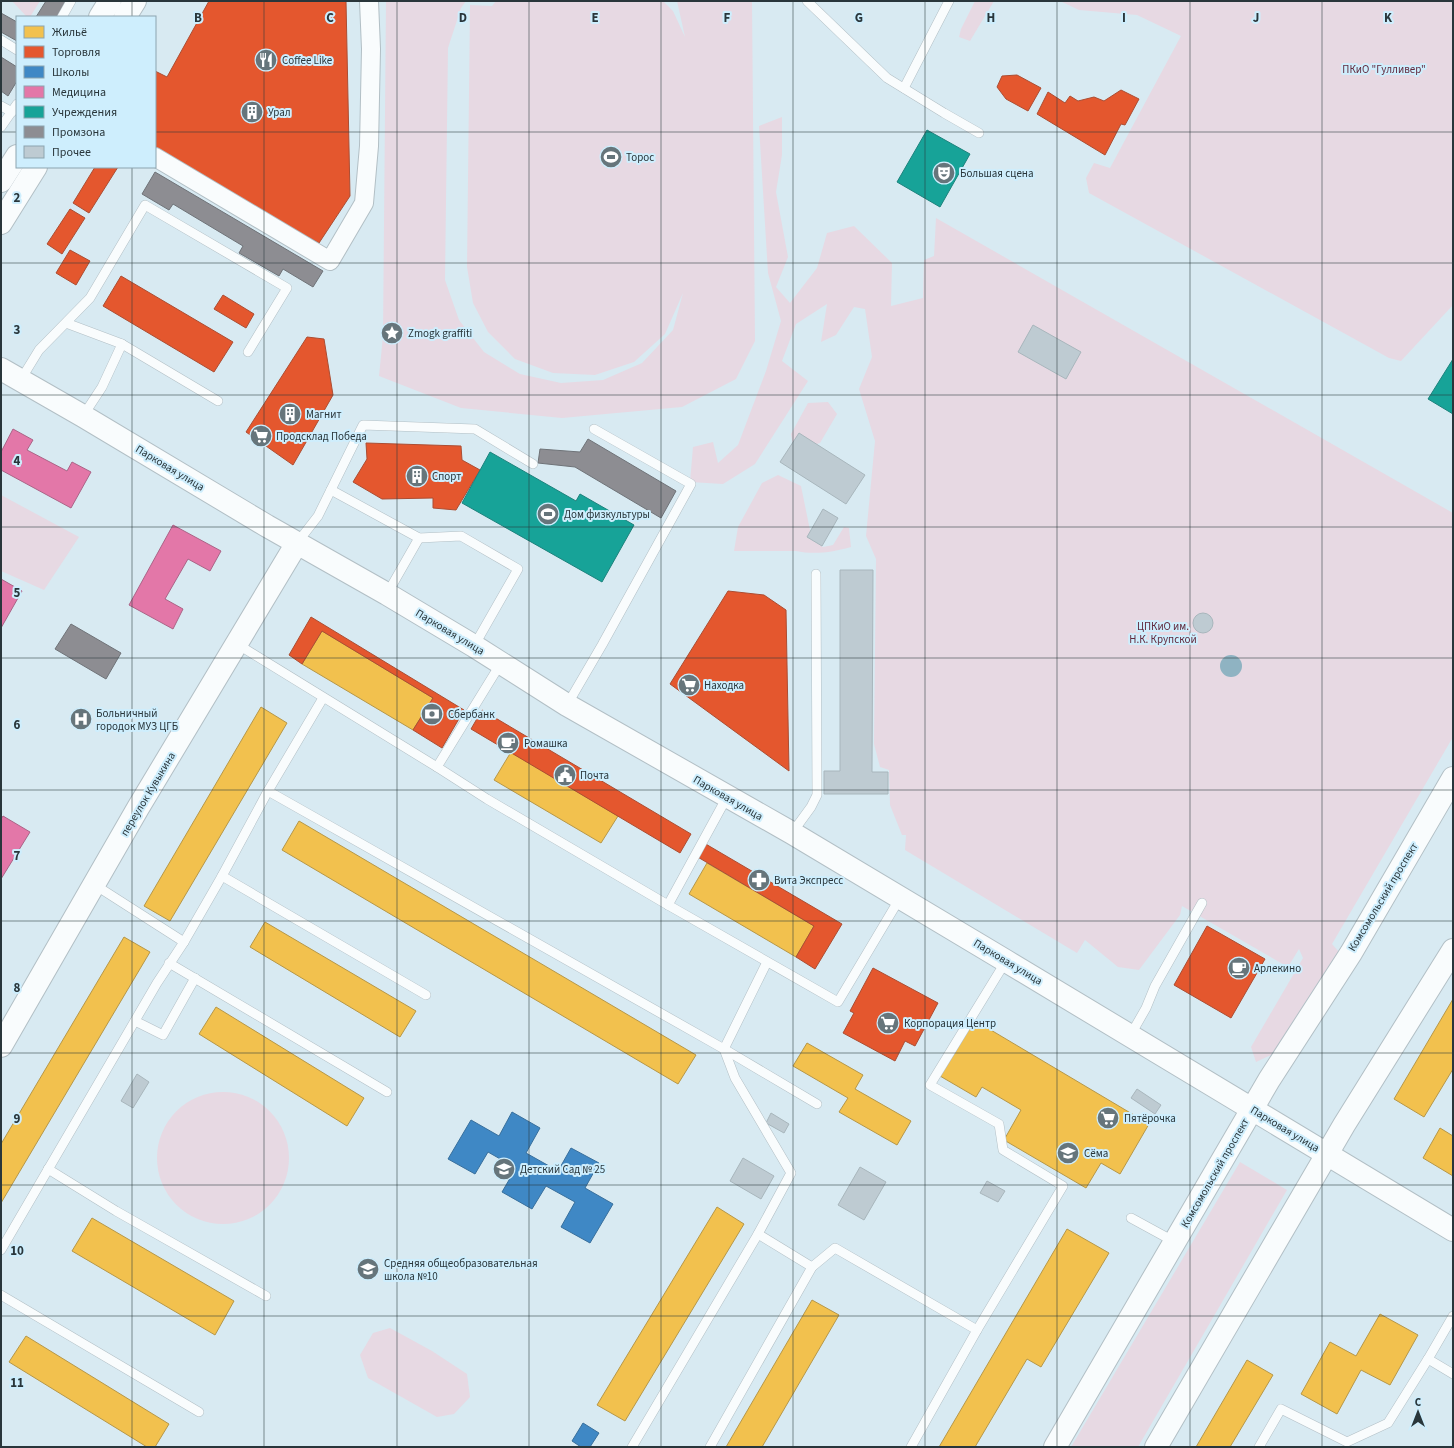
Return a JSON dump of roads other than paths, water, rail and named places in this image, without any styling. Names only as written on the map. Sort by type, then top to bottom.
[{"type":"main road","points":[[101,16],[110,1]]},
{"type":"main road","points":[[127,16],[135,1]]},
{"type":"main road","points":[[1,181],[16,158]]},
{"type":"main road","points":[[1,223],[35,168]]},
{"type":"main road","name":"Парковая улица","points":[[1,369],[297,543],[387,594],[474,646],[567,705],[792,833],[1453,1230]]},
{"type":"main road","name":"переулок Кувыкина","points":[[1,1046],[138,808],[297,543]]},
{"type":"main road","name":"Комсомольский проспект","points":[[1054,1447],[1269,1080],[1350,953],[1453,778]]},
{"type":"main road","points":[[1156,1447],[1309,1188],[1327,1154],[1453,950]]},
{"type":"street","points":[[156,158],[330,260],[364,203],[369,146],[371,48],[369,1]]},
{"type":"lane","points":[[63,16],[71,1]]},
{"type":"lane","points":[[807,1],[887,78],[944,114],[979,133]]},
{"type":"lane","points":[[904,88],[949,1]]},
{"type":"lane","points":[[1,40],[16,49]]},
{"type":"lane","points":[[1,106],[12,112]]},
{"type":"lane","points":[[1,127],[16,106]]},
{"type":"lane","points":[[20,381],[39,350],[90,298],[145,205],[286,288],[248,352]]},
{"type":"lane","points":[[66,323],[122,344],[218,401]]},
{"type":"lane","points":[[83,416],[102,387],[122,344]]},
{"type":"lane","points":[[297,543],[318,516],[363,425],[476,429],[533,464]]},
{"type":"lane","points":[[567,705],[691,484],[594,429]]},
{"type":"lane","points":[[331,490],[419,538],[461,536],[518,569],[474,646]]},
{"type":"lane","points":[[387,594],[419,538]]},
{"type":"lane","points":[[792,833],[818,795],[816,574]]},
{"type":"lane","points":[[237,644],[487,799],[838,1002],[900,898]]},
{"type":"lane","points":[[437,767],[501,663]]},
{"type":"lane","points":[[1,1250],[169,963],[184,942],[268,791],[323,698]]},
{"type":"lane","points":[[268,791],[724,1049],[817,1104]]},
{"type":"lane","points":[[668,905],[727,797]]},
{"type":"lane","points":[[222,876],[426,995]]},
{"type":"lane","points":[[95,885],[184,942]]},
{"type":"lane","points":[[1130,1036],[1146,1008],[1155,986],[1202,903]]},
{"type":"lane","points":[[911,1447],[977,1330],[1063,1186],[1003,1150],[1000,1124],[930,1085],[1006,961]]},
{"type":"lane","points":[[635,1446],[758,1234],[791,1173],[735,1078],[724,1049],[767,962]]},
{"type":"lane","points":[[169,963],[388,1092]]},
{"type":"lane","points":[[135,1021],[163,1035],[195,978]]},
{"type":"lane","points":[[48,1169],[111,1208],[266,1296]]},
{"type":"lane","points":[[1131,1218],[1175,1242]]},
{"type":"lane","points":[[758,1234],[812,1267]]},
{"type":"lane","points":[[710,1447],[812,1267],[835,1248],[977,1330]]},
{"type":"lane","points":[[1,1295],[199,1412]]},
{"type":"lane","points":[[1259,1447],[1281,1410],[1347,1442],[1388,1423],[1453,1316]]},
{"type":"lane","points":[[1428,1359],[1453,1374]]},
{"type":"water","points":[[1231,655],[1239,658],[1242,666],[1239,674],[1231,677],[1223,674],[1220,666],[1223,658]]},
{"type":"place","name":"Coffee Like","points":[[266,60]]},
{"type":"place","name":"Урал","points":[[252,112]]},
{"type":"place","name":"Торос","points":[[611,157]]},
{"type":"place","name":"Большая сцена","points":[[944,173]]},
{"type":"place","name":"Zmogk graffiti","points":[[392,333]]},
{"type":"place","name":"Магнит","points":[[290,414]]},
{"type":"place","name":"Продсклад Победа","points":[[261,436]]},
{"type":"place","name":"Спорт","points":[[417,476]]},
{"type":"place","name":"Дом физкультуры","points":[[548,514]]},
{"type":"place","name":"Находка","points":[[689,685]]},
{"type":"place","name":"Сбербанк","points":[[432,714]]},
{"type":"place","name":"Больничный городок МУЗ ЦГБ","points":[[81,719]]},
{"type":"place","name":"Ромашка","points":[[508,743]]},
{"type":"place","name":"Почта","points":[[565,775]]},
{"type":"place","name":"Вита Экспресс","points":[[759,880]]},
{"type":"place","name":"Арлекино","points":[[1239,968]]},
{"type":"place","name":"Корпорация Центр","points":[[888,1023]]},
{"type":"place","name":"Пятёрочка","points":[[1108,1118]]},
{"type":"place","name":"Сёма","points":[[1068,1153]]},
{"type":"place","name":"Детский Сад № 25","points":[[504,1169]]},
{"type":"place","name":"Средняя общеобразовательная школа №10","points":[[368,1269]]},
{"type":"park label","name":"ПКиО \"Гулливер\"","points":[[1384,69]]},
{"type":"park label","name":"ЦПКиО им. Н.К. Крупской","points":[[1163,632]]}]
